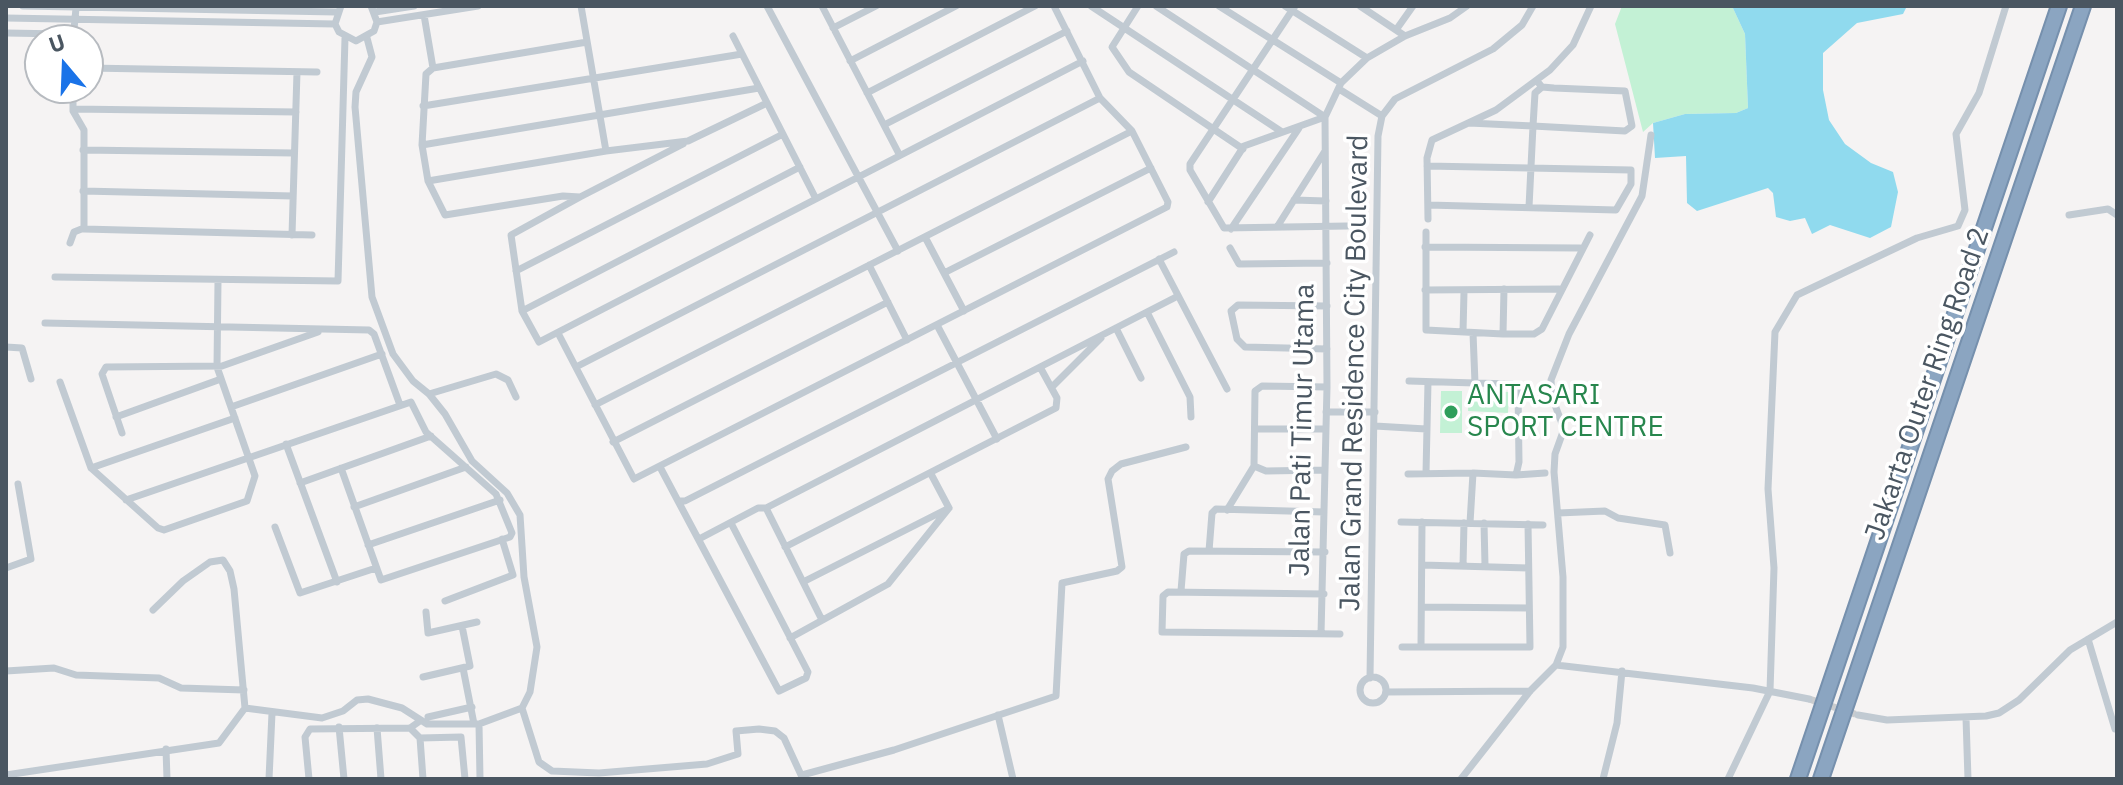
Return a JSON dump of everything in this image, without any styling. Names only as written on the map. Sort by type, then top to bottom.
[{"type":"highway","name":"Jakarta Outer Ring Road 2","points":[[1798,779],[2059,6]]},
{"type":"highway","name":"Jakarta Outer Ring Road 2","points":[[1821,779],[2083,6]]},
{"type":"street","points":[[23,6],[339,9],[335,24]]},
{"type":"street","points":[[345,38],[356,41],[367,38],[377,22],[373,9],[414,6]]},
{"type":"street","points":[[377,22],[478,6]]},
{"type":"street","points":[[581,6],[606,151]]},
{"type":"street","points":[[767,6],[898,251]]},
{"type":"street","points":[[822,6],[899,154]]},
{"type":"street","points":[[833,28],[876,6]]},
{"type":"street","points":[[850,61],[956,6]]},
{"type":"street","points":[[867,93],[1035,6]]},
{"type":"street","points":[[558,333],[634,479],[1167,207],[1168,202],[1132,131],[1100,98],[1054,6]]},
{"type":"street","points":[[1091,6],[1282,132]]},
{"type":"street","points":[[1138,6],[1112,47],[1129,72],[1243,149]]},
{"type":"street","points":[[1156,6],[1325,117]]},
{"type":"street","points":[[1219,6],[1382,116]]},
{"type":"street","points":[[1360,6],[1405,36]]},
{"type":"street","points":[[1396,30],[1413,6]]},
{"type":"street","points":[[1208,202],[1248,143],[1325,117],[1340,86],[1367,58],[1405,36],[1450,18],[1467,6]]},
{"type":"street","name":"Jalan Grand Residence City Boulevard","points":[[1530,691],[1386,692],[1376,703],[1363,698],[1362,684],[1370,678],[1378,136],[1382,116],[1395,99],[1493,49],[1516,31],[1533,6]]},
{"type":"street","points":[[1529,207],[1535,93],[1573,45],[1591,6]]},
{"type":"street","points":[[1728,779],[1770,691],[1774,568],[1768,489],[1778,325],[1797,295],[1917,238],[1958,226],[1965,210],[1956,134],[1979,93],[2006,6]]},
{"type":"street","points":[[74,24],[76,8]]},
{"type":"street","points":[[1347,226],[1231,229],[1220,225],[1189,167],[1291,8],[1367,58]]},
{"type":"street","points":[[424,15],[433,68]]},
{"type":"street","points":[[6,18],[335,24]]},
{"type":"street","points":[[55,277],[333,283],[339,280],[345,38],[335,24]]},
{"type":"street","points":[[884,125],[1067,31]]},
{"type":"street","points":[[733,36],[815,197]]},
{"type":"street","points":[[367,38],[372,57],[356,92],[355,107],[372,297],[393,354],[452,424],[461,446],[507,493],[520,515],[524,577],[537,647],[533,682],[522,708],[539,762],[547,769],[599,773],[707,764],[738,754],[735,732],[759,729],[775,731],[784,738],[802,777],[1056,696],[1062,583],[1117,571],[1122,567],[1108,479],[1112,471],[1121,464],[1186,447]]},
{"type":"street","points":[[580,197],[563,196],[445,215],[428,181],[422,145],[423,106],[426,74],[433,68],[587,42]]},
{"type":"street","points":[[423,106],[742,54]]},
{"type":"street","points":[[767,103],[512,233],[522,311],[539,342],[1083,61]]},
{"type":"street","points":[[104,68],[317,72]]},
{"type":"street","points":[[292,235],[297,72]]},
{"type":"street","points":[[1428,219],[1427,166],[1432,140],[1467,122],[1496,110],[1540,84],[1625,91],[1632,126],[1625,131],[1467,122]]},
{"type":"street","points":[[422,145],[759,88]]},
{"type":"street","points":[[576,367],[1100,98]]},
{"type":"street","points":[[73,104],[83,127],[84,228]]},
{"type":"street","points":[[73,109],[296,112]]},
{"type":"street","name":"Jalan Pati Timur Utama","points":[[1321,634],[1327,387],[1325,117]]},
{"type":"street","points":[[1231,229],[1300,126]]},
{"type":"street","points":[[595,405],[1132,131]]},
{"type":"street","points":[[516,271],[783,134]]},
{"type":"street","points":[[1461,779],[1530,691],[1556,665],[1565,632],[1555,454],[1564,429],[1552,397],[1551,380],[1569,334],[1642,196],[1651,135]]},
{"type":"street","points":[[428,181],[606,151],[688,141]]},
{"type":"street","points":[[83,150],[294,153]]},
{"type":"street","points":[[1277,227],[1326,150]]},
{"type":"street","points":[[1427,166],[1631,170],[1631,184],[1616,210],[1428,205]]},
{"type":"street","points":[[522,311],[800,167]]},
{"type":"street","points":[[944,273],[1151,168]]},
{"type":"street","points":[[83,191],[293,196]]},
{"type":"street","points":[[1294,200],[1326,201]]},
{"type":"street","points":[[2069,215],[2108,209],[2117,215]]},
{"type":"street","points":[[70,243],[72,234],[84,228],[312,235]]},
{"type":"street","points":[[1426,232],[1426,330],[1503,334],[1538,332],[1580,248],[1590,235]]},
{"type":"street","points":[[925,237],[964,311]]},
{"type":"street","points":[[1425,247],[1580,248]]},
{"type":"street","points":[[1230,248],[1239,264],[1327,263]]},
{"type":"street","points":[[678,501],[685,501],[1174,252]]},
{"type":"street","points":[[1159,259],[1227,389]]},
{"type":"street","points":[[869,265],[907,340]]},
{"type":"street","points":[[60,382],[91,468],[164,530],[242,503],[249,497],[256,481],[217,367],[218,281]]},
{"type":"street","points":[[1503,334],[1504,289]]},
{"type":"street","points":[[1425,290],[1559,289]]},
{"type":"street","points":[[1463,332],[1464,292]]},
{"type":"street","points":[[699,539],[758,508],[766,508],[1178,296]]},
{"type":"street","points":[[613,442],[888,302]]},
{"type":"street","points":[[1327,306],[1238,305],[1231,311],[1237,339],[1245,347],[1327,349]]},
{"type":"street","points":[[1147,312],[1190,397],[1191,417]]},
{"type":"street","points":[[45,323],[369,330],[382,354],[400,405]]},
{"type":"street","points":[[937,325],[997,439]]},
{"type":"street","points":[[122,433],[102,374],[106,367],[217,367],[324,330]]},
{"type":"street","points":[[1112,330],[1141,378]]},
{"type":"street","points":[[1052,387],[1112,330]]},
{"type":"street","points":[[1473,333],[1475,383]]},
{"type":"street","points":[[6,347],[22,348],[31,379]]},
{"type":"street","points":[[231,407],[382,354]]},
{"type":"street","points":[[785,547],[1056,408],[1059,404],[1040,367]]},
{"type":"street","points":[[429,394],[496,374],[508,380],[516,397]]},
{"type":"street","points":[[116,417],[221,379]]},
{"type":"street","points":[[1409,381],[1512,384],[1518,390],[1519,462],[1516,475]]},
{"type":"street","points":[[1426,473],[1428,382]]},
{"type":"street","points":[[1227,510],[1254,466],[1255,391],[1258,387],[1327,387]]},
{"type":"street","points":[[126,500],[400,405],[416,404],[431,436],[500,500],[512,533],[383,580],[341,468]]},
{"type":"street","points":[[1326,412],[1375,412]]},
{"type":"street","points":[[91,468],[235,418]]},
{"type":"street","points":[[1375,426],[1426,429]]},
{"type":"street","points":[[1256,429],[1325,429]]},
{"type":"street","points":[[300,483],[431,436]]},
{"type":"street","points":[[286,444],[337,582]]},
{"type":"street","points":[[1254,466],[1266,471],[1325,470]]},
{"type":"street","points":[[354,507],[466,467]]},
{"type":"street","points":[[660,467],[777,691],[808,675],[731,523]]},
{"type":"street","points":[[1463,566],[1473,473]]},
{"type":"street","points":[[1408,474],[1545,473]]},
{"type":"street","points":[[931,474],[949,508]]},
{"type":"street","points":[[6,568],[31,559],[18,484]]},
{"type":"street","points":[[368,545],[500,500]]},
{"type":"street","points":[[766,508],[822,620]]},
{"type":"street","points":[[803,582],[949,508]]},
{"type":"street","points":[[790,638],[894,579],[949,508]]},
{"type":"street","points":[[1209,551],[1212,513],[1216,509],[1324,512]]},
{"type":"street","points":[[1558,513],[1605,511],[1618,518],[1665,525],[1670,553]]},
{"type":"street","points":[[1401,522],[1543,525]]},
{"type":"street","points":[[1421,646],[1422,522]]},
{"type":"street","points":[[1484,523],[1485,565]]},
{"type":"street","points":[[1402,647],[1530,647],[1528,524]]},
{"type":"street","points":[[275,527],[300,593],[376,568]]},
{"type":"street","points":[[445,601],[513,575],[502,539]]},
{"type":"street","points":[[1181,591],[1184,554],[1189,551],[1325,552]]},
{"type":"street","points":[[6,775],[219,743],[245,708],[230,571],[223,560],[210,562],[183,581],[153,610]]},
{"type":"street","points":[[1422,565],[1528,568]]},
{"type":"street","points":[[1324,594],[1168,592],[1163,596],[1162,628],[1165,634],[1340,634]]},
{"type":"street","points":[[1422,607],[1529,608]]},
{"type":"street","points":[[426,612],[428,633],[477,622]]},
{"type":"street","points":[[1858,715],[1887,720],[1986,716],[2008,708],[2064,656],[2117,622]]},
{"type":"street","points":[[423,677],[470,666],[462,626]]},
{"type":"street","points":[[2088,639],[2115,729]]},
{"type":"street","points":[[1556,665],[1622,671],[1809,699]]},
{"type":"street","points":[[6,671],[54,668],[76,675],[159,678],[181,688],[244,690]]},
{"type":"street","points":[[463,668],[477,724],[480,779]]},
{"type":"street","points":[[1603,779],[1617,723],[1622,671]]},
{"type":"street","points":[[1370,678],[1384,683],[1386,692]]},
{"type":"street","points":[[245,708],[332,717],[357,700],[368,699],[402,708],[424,719],[477,724],[522,708]]},
{"type":"street","points":[[309,779],[306,733],[310,729],[410,728],[424,719],[472,707]]},
{"type":"street","points":[[269,779],[272,713]]},
{"type":"street","points":[[998,715],[1013,779]]},
{"type":"street","points":[[1966,718],[1968,779]]},
{"type":"street","points":[[339,727],[344,779]]},
{"type":"street","points":[[377,728],[381,779]]},
{"type":"street","points":[[410,728],[420,738],[423,779]]},
{"type":"street","points":[[420,738],[461,737],[465,779]]},
{"type":"street","points":[[166,749],[167,779]]},
{"type":"green space","points":[[1622,6],[1732,6],[1745,34],[1748,108],[1736,113],[1685,114],[1653,123],[1643,132],[1615,24]]},
{"type":"green space","points":[[1469,390],[1509,392],[1508,413],[1468,411]]},
{"type":"green space","name":"ANTASARI SPORT CENTRE","points":[[1441,391],[1462,391],[1462,433],[1440,433]]},
{"type":"water","points":[[1732,6],[1907,6],[1903,14],[1857,23],[1823,53],[1823,90],[1829,120],[1845,144],[1871,163],[1893,172],[1898,192],[1891,227],[1870,238],[1830,225],[1812,234],[1805,218],[1790,221],[1776,217],[1773,193],[1768,188],[1697,211],[1687,203],[1686,156],[1655,158],[1653,123],[1685,114],[1736,113],[1748,108],[1745,34]]},
{"type":"tunnel","points":[[1809,699],[1858,715]]},
{"type":"place","name":"ANTASARI SPORT CENTRE","points":[[1451,412]]}]
